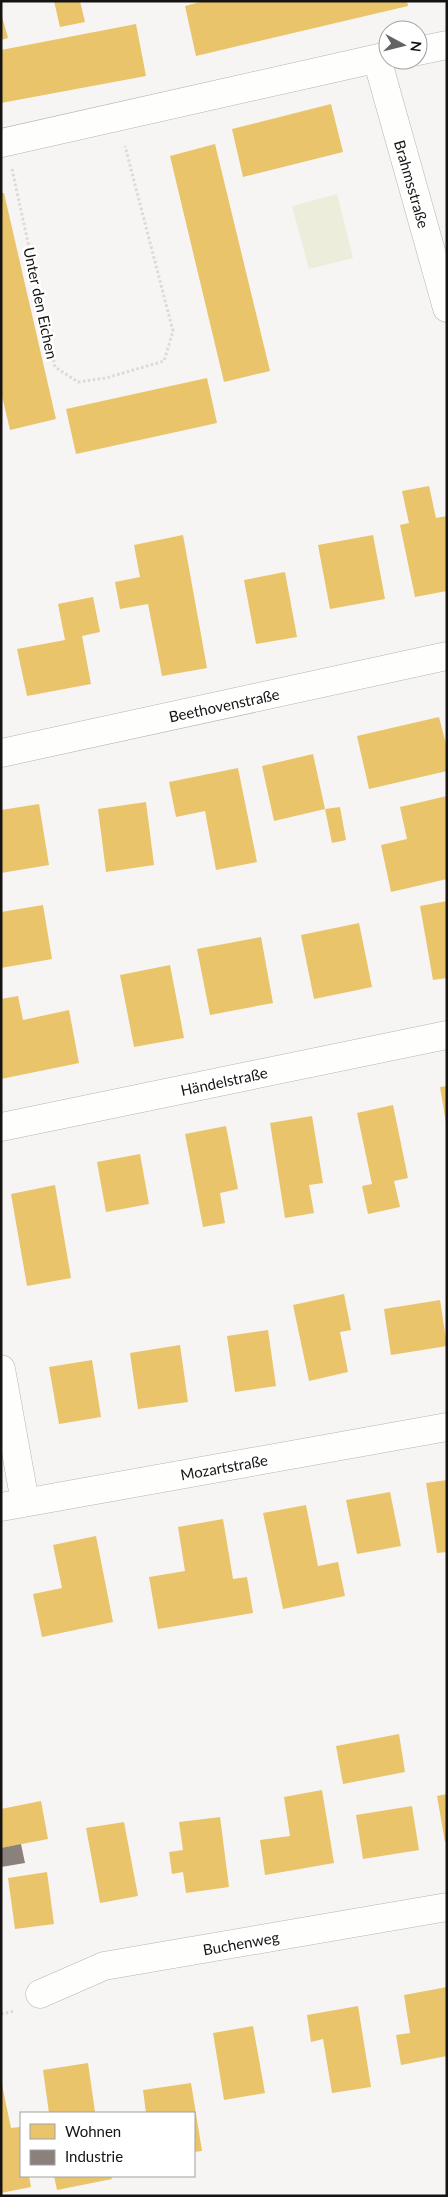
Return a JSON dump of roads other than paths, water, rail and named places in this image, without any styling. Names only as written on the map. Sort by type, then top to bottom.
[{"type":"street","points":[[428,49],[447,45]]},
{"type":"street","points":[[3,142],[378,59]]},
{"type":"street","name":"Brahmsstraße","points":[[385,70],[447,308]]},
{"type":"street","name":"Beethovenstraße","points":[[1,753],[447,656]]},
{"type":"street","name":"Händelstraße","points":[[1,1127],[447,1035]]},
{"type":"street","points":[[1,1368],[13,1504]]},
{"type":"street","name":"Mozartstraße","points":[[13,1504],[447,1427]]},
{"type":"street","name":"Buchenweg","points":[[40,1994],[104,1966],[447,1907]]}]
